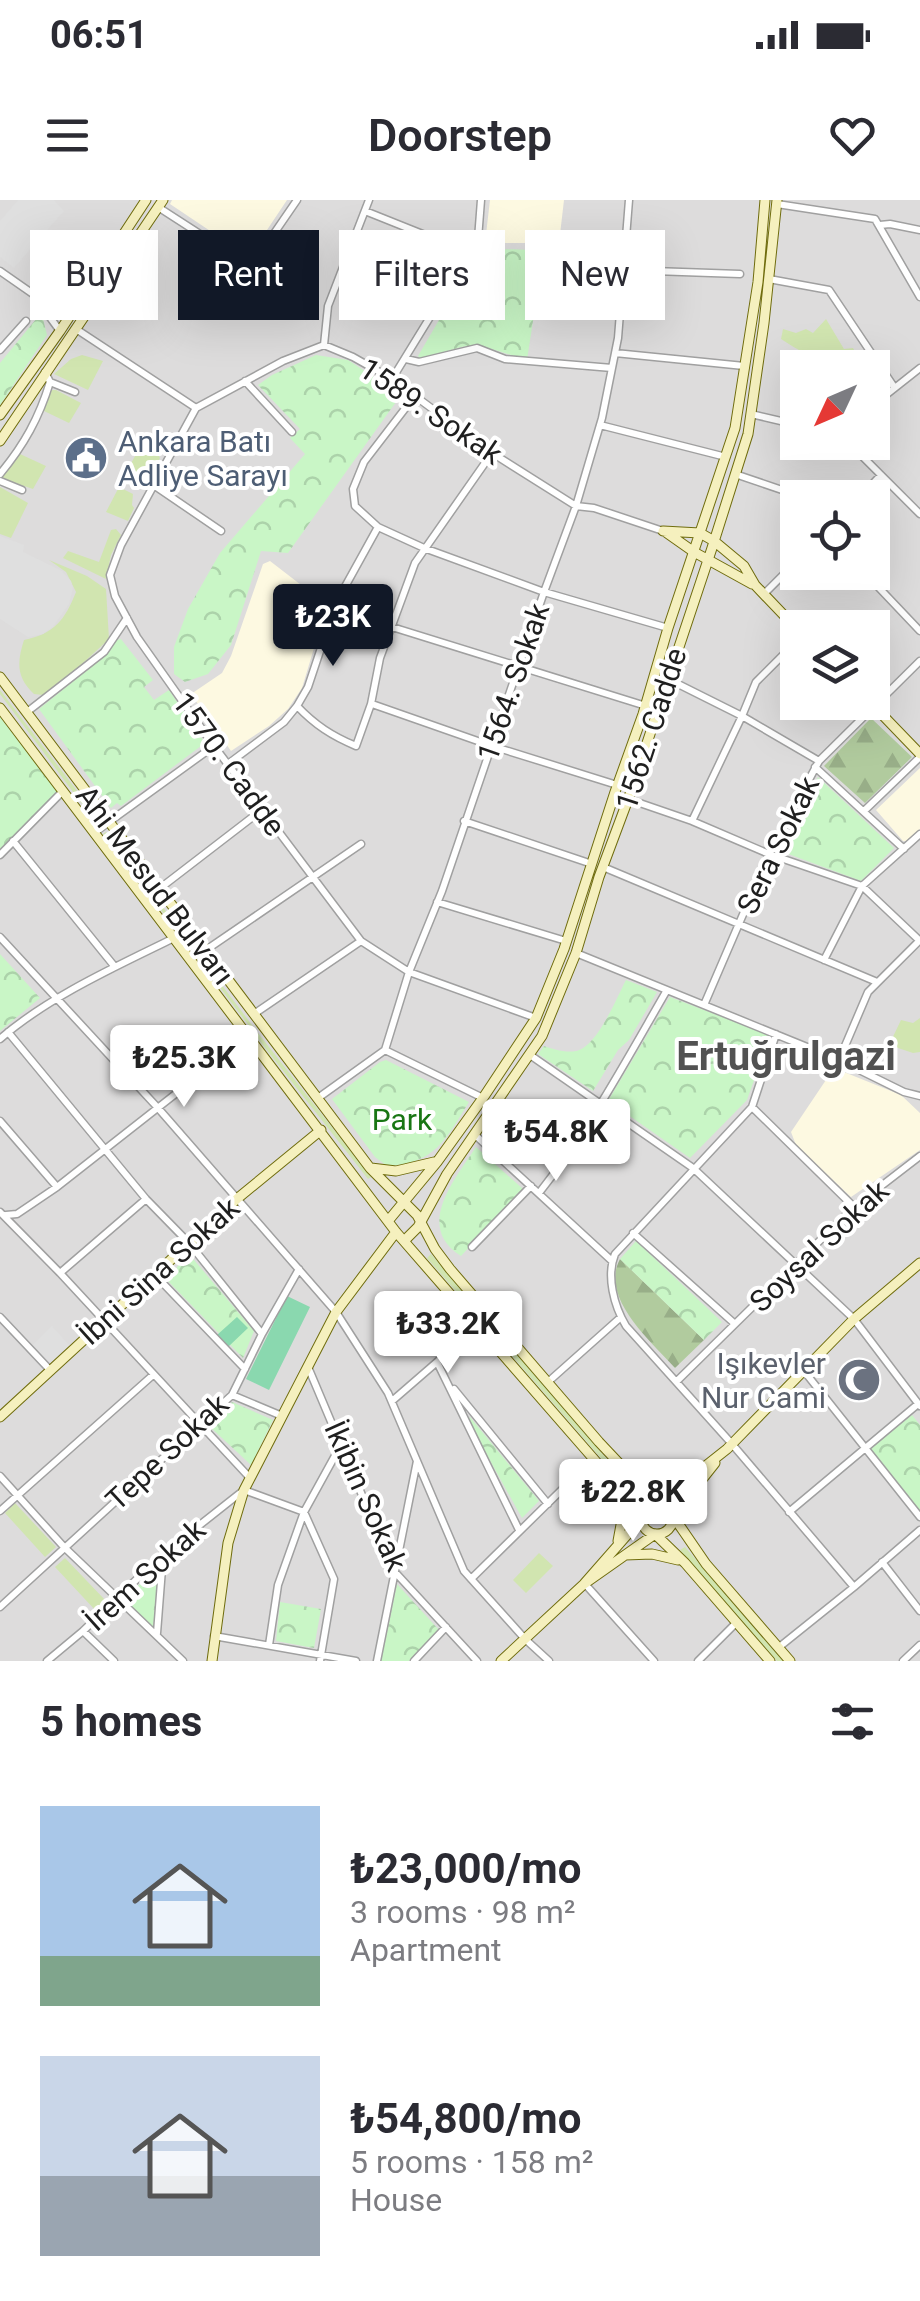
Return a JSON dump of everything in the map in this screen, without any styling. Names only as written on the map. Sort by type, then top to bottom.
[{"type":"main road","points":[[126,230],[146,200]]},
{"type":"main road","name":"1562. Cadde","points":[[388,1221],[483,1098],[536,1018],[566,941],[735,428],[758,282],[765,200]]},
{"type":"main road","name":"1562. Cadde","points":[[404,1240],[413,1233],[447,1174],[542,1036],[576,952],[748,434],[777,202]]},
{"type":"main road","points":[[0,441],[48,377],[161,204]]},
{"type":"main road","points":[[0,415],[67,320]]},
{"type":"main road","points":[[664,531],[700,534],[714,541],[744,566],[755,585],[780,611]]},
{"type":"main road","points":[[664,531],[755,585]]},
{"type":"main road","name":"Ahi Mesud Bulvarı","points":[[0,677],[370,1168],[421,1221],[450,1269],[624,1470],[670,1509],[706,1564],[790,1661]]},
{"type":"main road","name":"Ahi Mesud Bulvarı","points":[[0,708],[396,1232],[618,1485],[645,1529],[685,1563],[770,1661]]},
{"type":"main road","points":[[886,720],[920,755]]},
{"type":"main road","name":"İbni Sina Sokak","points":[[0,1417],[238,1198],[320,1130]]},
{"type":"main road","points":[[370,1168],[396,1171],[436,1162]]},
{"type":"main road","points":[[212,1661],[228,1542],[244,1490],[336,1312],[396,1232]]},
{"type":"main road","points":[[619,1551],[670,1528],[673,1516],[729,1446],[854,1319],[920,1264]]},
{"type":"main road","points":[[501,1661],[619,1551],[646,1506],[660,1502],[729,1446]]},
{"type":"main road","points":[[624,1470],[671,1479],[694,1474]]},
{"type":"main road","points":[[618,1485],[624,1514],[619,1551]]},
{"type":"main road","points":[[619,1551],[685,1563]]},
{"type":"street","points":[[161,204],[251,267],[296,200]]},
{"type":"street","points":[[324,345],[328,306],[369,200]]},
{"type":"street","points":[[479,230],[482,200]]},
{"type":"street","name":"1564. Sokak","points":[[626,230],[629,200]]},
{"type":"street","points":[[777,202],[870,217],[880,225],[920,297]]},
{"type":"street","points":[[365,211],[412,230]]},
{"type":"street","points":[[880,225],[920,230]]},
{"type":"street","points":[[0,271],[30,292]]},
{"type":"street","points":[[665,271],[740,274]]},
{"type":"street","points":[[769,279],[829,290],[894,387]]},
{"type":"street","points":[[52,320],[60,331]]},
{"type":"street","points":[[392,379],[430,320]]},
{"type":"street","name":"1564. Sokak","points":[[385,1050],[409,972],[576,506],[600,425],[620,320]]},
{"type":"street","points":[[0,350],[26,321]]},
{"type":"street","points":[[76,329],[196,408]]},
{"type":"street","name":"1589. Sokak","points":[[196,408],[282,361],[324,345],[392,379],[492,453],[576,506],[664,531]]},
{"type":"street","points":[[406,360],[419,362],[476,348],[505,359],[612,368]]},
{"type":"street","points":[[615,353],[744,366]]},
{"type":"street","points":[[890,390],[920,368]]},
{"type":"street","points":[[22,490],[0,478],[36,422],[48,377],[74,392]]},
{"type":"street","points":[[244,381],[292,432]]},
{"type":"street","points":[[414,397],[364,462],[353,489],[355,506],[378,527],[544,592],[668,628]]},
{"type":"street","name":"1570. Cadde","points":[[196,408],[121,545],[110,575],[114,596],[126,618],[214,746],[361,941],[409,972],[536,1018]]},
{"type":"street","points":[[751,414],[780,421]]},
{"type":"street","points":[[600,425],[727,457]]},
{"type":"street","points":[[297,706],[311,722],[356,746],[372,704],[380,658],[415,563],[492,453]]},
{"type":"street","points":[[865,460],[920,514]]},
{"type":"street","points":[[735,474],[780,490]]},
{"type":"street","points":[[877,480],[881,476]]},
{"type":"street","points":[[155,486],[221,531]]},
{"type":"street","points":[[228,764],[284,722],[297,706],[308,687],[336,603],[378,527]]},
{"type":"street","points":[[763,594],[780,577]]},
{"type":"street","points":[[881,590],[920,630]]},
{"type":"street","points":[[27,712],[104,652],[126,618]]},
{"type":"street","points":[[392,626],[646,706]]},
{"type":"street","points":[[692,821],[756,682],[780,658]]},
{"type":"street","name":"Sera Sokak","points":[[890,689],[920,662]]},
{"type":"street","points":[[667,678],[742,716],[817,764],[904,849]]},
{"type":"street","points":[[372,704],[617,785]]},
{"type":"street","name":"Sera Sokak","points":[[704,1005],[769,854],[817,764],[858,720]]},
{"type":"street","points":[[95,832],[214,746]]},
{"type":"street","points":[[864,811],[920,755]]},
{"type":"street","points":[[0,855],[63,791]]},
{"type":"street","points":[[628,799],[862,886],[920,940],[868,992],[839,1060]]},
{"type":"street","points":[[158,890],[264,809]]},
{"type":"street","points":[[464,821],[592,864]]},
{"type":"street","points":[[824,960],[862,886],[920,834]]},
{"type":"street","points":[[13,842],[115,967]]},
{"type":"street","points":[[205,950],[361,844]]},
{"type":"street","points":[[603,866],[878,982]]},
{"type":"street","points":[[437,902],[566,941]]},
{"type":"street","points":[[0,937],[158,1108],[336,1312],[392,1402],[464,1572],[549,1661]]},
{"type":"street","points":[[0,1039],[58,999],[174,938]]},
{"type":"street","points":[[253,1014],[361,941]]},
{"type":"street","points":[[576,952],[920,1096]]},
{"type":"street","points":[[539,1194],[601,1105],[667,990]]},
{"type":"street","points":[[8,1032],[262,1334]]},
{"type":"street","points":[[776,1034],[752,1107],[634,1233],[612,1261],[610,1280],[626,1326],[854,1587]]},
{"type":"street","points":[[1,1214],[17,1214],[57,1187],[249,1036]]},
{"type":"street","points":[[317,1099],[385,1050],[483,1098]]},
{"type":"street","points":[[530,1055],[693,1168],[854,1319],[919,1405],[789,1512]]},
{"type":"street","points":[[752,1107],[854,1207]]},
{"type":"street","points":[[0,1121],[57,1187]]},
{"type":"street","points":[[474,1134],[612,1261]]},
{"type":"street","name":"Soysal Sokak","points":[[677,1381],[854,1207],[920,1156]]},
{"type":"street","points":[[472,1247],[531,1186]]},
{"type":"street","points":[[60,1273],[146,1199]]},
{"type":"street","points":[[1,1214],[250,1478]]},
{"type":"street","points":[[634,1233],[735,1324]]},
{"type":"street","name":"Tepe Sokak","points":[[0,1607],[232,1395],[300,1269]]},
{"type":"street","points":[[155,1274],[245,1369]]},
{"type":"street","points":[[0,1317],[50,1370]]},
{"type":"street","points":[[547,1383],[621,1317]]},
{"type":"street","points":[[392,1402],[476,1322]]},
{"type":"street","points":[[437,1362],[519,1530]]},
{"type":"street","name":"İkibin Sokak","points":[[308,1367],[394,1570],[478,1661]]},
{"type":"street","points":[[804,1371],[920,1517]]},
{"type":"street","points":[[0,1511],[153,1375]]},
{"type":"street","points":[[447,1380],[548,1504]]},
{"type":"street","points":[[232,1395],[282,1416]]},
{"type":"street","points":[[268,1646],[278,1585],[304,1512],[342,1443]]},
{"type":"street","points":[[471,1578],[594,1458]]},
{"type":"street","points":[[377,1661],[417,1460]]},
{"type":"street","points":[[0,1476],[64,1547],[182,1661]]},
{"type":"street","points":[[244,1490],[304,1512],[334,1578],[320,1658]]},
{"type":"street","name":"İrem Sokak","points":[[46,1661],[163,1554],[244,1490]]},
{"type":"street","points":[[778,1648],[920,1530]]},
{"type":"street","points":[[157,1634],[163,1554]]},
{"type":"street","points":[[882,1562],[920,1611]]},
{"type":"street","points":[[584,1584],[654,1661]]},
{"type":"street","points":[[698,1661],[737,1622]]},
{"type":"street","points":[[414,1661],[446,1627]]},
{"type":"street","points":[[83,1631],[114,1661]]},
{"type":"street","points":[[214,1636],[320,1658],[356,1661]]},
{"type":"street","points":[[903,1661],[920,1645]]},
{"type":"shaded area","points":[[0,200],[920,200],[920,1661],[0,1661]]},
{"type":"shaded area","points":[[18,200],[54,200],[64,211],[47,230],[30,230],[30,250],[14,268],[0,257],[0,221]]},
{"type":"shaded area","points":[[172,200],[287,200],[267,230],[209,230],[170,204]]},
{"type":"shaded area","points":[[490,200],[564,200],[561,230],[525,230],[525,243],[505,243],[505,230],[487,230]]},
{"type":"shaded area","points":[[0,536],[24,545],[23,552],[62,571],[71,581],[69,604],[43,634],[28,637],[0,619]]},
{"type":"shaded area","points":[[270,561],[327,605],[302,688],[288,709],[269,726],[231,751],[191,694],[222,673],[263,564]]},
{"type":"shaded area","points":[[920,768],[920,829],[903,841],[876,810]]},
{"type":"shaded area","points":[[834,1068],[901,1095],[920,1113],[920,1150],[851,1197],[796,1145],[791,1132]]},
{"type":"shaded area","points":[[52,1326],[71,1347],[51,1366],[33,1345]]},
{"type":"green space","points":[[505,249],[525,250],[525,320],[533,320],[527,360],[479,345],[421,359],[418,356],[439,320],[505,320]]},
{"type":"green space","points":[[826,319],[844,349],[854,350],[799,350],[781,339],[783,329],[796,333],[806,329],[813,333]]},
{"type":"green space","points":[[35,320],[43,320],[47,335],[0,405],[0,363]]},
{"type":"green space","points":[[82,355],[103,361],[88,390],[54,374]]},
{"type":"green space","points":[[316,355],[348,360],[401,395],[288,553],[261,551],[231,645],[208,674],[185,682],[174,674],[174,647],[188,609],[220,553],[305,454],[290,438],[300,429],[258,385]]},
{"type":"green space","points":[[52,390],[81,403],[69,423],[44,411]]},
{"type":"green space","points":[[140,447],[160,458],[151,477],[137,485],[123,478]]},
{"type":"green space","points":[[20,454],[46,466],[33,489],[0,478]]},
{"type":"green space","points":[[0,487],[28,503],[11,538],[0,534]]},
{"type":"green space","points":[[119,487],[133,494],[134,508],[128,521],[106,512]]},
{"type":"green space","points":[[116,529],[121,535],[111,555],[106,579],[63,558],[68,551],[99,562],[111,530]]},
{"type":"green space","points":[[49,560],[106,589],[109,639],[43,695],[34,694],[21,675],[19,662],[24,640],[57,624],[76,592],[66,572]]},
{"type":"green space","points":[[121,639],[153,680],[144,687],[154,700],[169,690],[205,743],[121,806],[117,803],[111,808],[39,709]]},
{"type":"green space","points":[[0,690],[91,809],[88,812],[0,694]]},
{"type":"green space","points":[[0,717],[57,792],[0,849]]},
{"type":"green space","points":[[869,720],[912,757],[865,803],[824,766]]},
{"type":"green space","points":[[818,777],[894,848],[861,881],[783,852]]},
{"type":"green space","points":[[106,832],[255,1029],[253,1031],[103,834]]},
{"type":"green space","points":[[0,954],[40,998],[0,1031]]},
{"type":"green space","points":[[626,980],[657,992],[593,1091],[538,1054],[544,1046],[568,1051],[584,1048],[605,1021]]},
{"type":"green space","points":[[670,997],[767,1034],[768,1041],[747,1100],[690,1158],[608,1101]]},
{"type":"green space","points":[[920,1018],[920,1052],[889,1045],[901,1020],[913,1023]]},
{"type":"green space","points":[[258,1033],[371,1177],[368,1179],[255,1035]]},
{"type":"green space","name":"Park","points":[[386,1060],[469,1102],[446,1138],[428,1155],[387,1166],[375,1157],[332,1099]]},
{"type":"green space","points":[[476,1147],[523,1189],[461,1256],[447,1244],[440,1217],[450,1188]]},
{"type":"green space","points":[[636,1241],[722,1322],[704,1340],[620,1259]]},
{"type":"green space","points":[[189,1254],[254,1331],[243,1358],[166,1279]]},
{"type":"green space","points":[[431,1254],[617,1471],[614,1473],[427,1258]]},
{"type":"green space","points":[[620,1259],[704,1340],[675,1368],[622,1304],[615,1274]]},
{"type":"green space","points":[[287,1296],[310,1307],[269,1390],[246,1379]]},
{"type":"green space","points":[[237,1317],[248,1328],[228,1347],[217,1335]]},
{"type":"green space","points":[[232,1402],[273,1420],[251,1465],[208,1425]]},
{"type":"green space","points":[[912,1415],[920,1425],[920,1512],[869,1449]]},
{"type":"green space","points":[[470,1417],[539,1501],[522,1518],[468,1421]]},
{"type":"green space","points":[[15,1503],[56,1547],[45,1557],[5,1513]]},
{"type":"green space","points":[[685,1547],[783,1661],[777,1661],[680,1550]]},
{"type":"green space","points":[[539,1553],[553,1566],[526,1593],[513,1580]]},
{"type":"green space","points":[[65,1558],[106,1601],[96,1611],[55,1567]]},
{"type":"green space","points":[[159,1567],[153,1628],[123,1599]]},
{"type":"green space","points":[[397,1584],[439,1630],[409,1661],[381,1661]]},
{"type":"green space","points":[[280,1602],[321,1609],[314,1648],[276,1641]]},
{"type":"place","name":"Ankara Batı Adliye Sarayı","points":[[86,458]]},
{"type":"place","name":"Işıkevler Nur Cami","points":[[859,1380]]},
{"type":"district","name":"Ertuğrulgazi","points":[[786,1056]]}]
